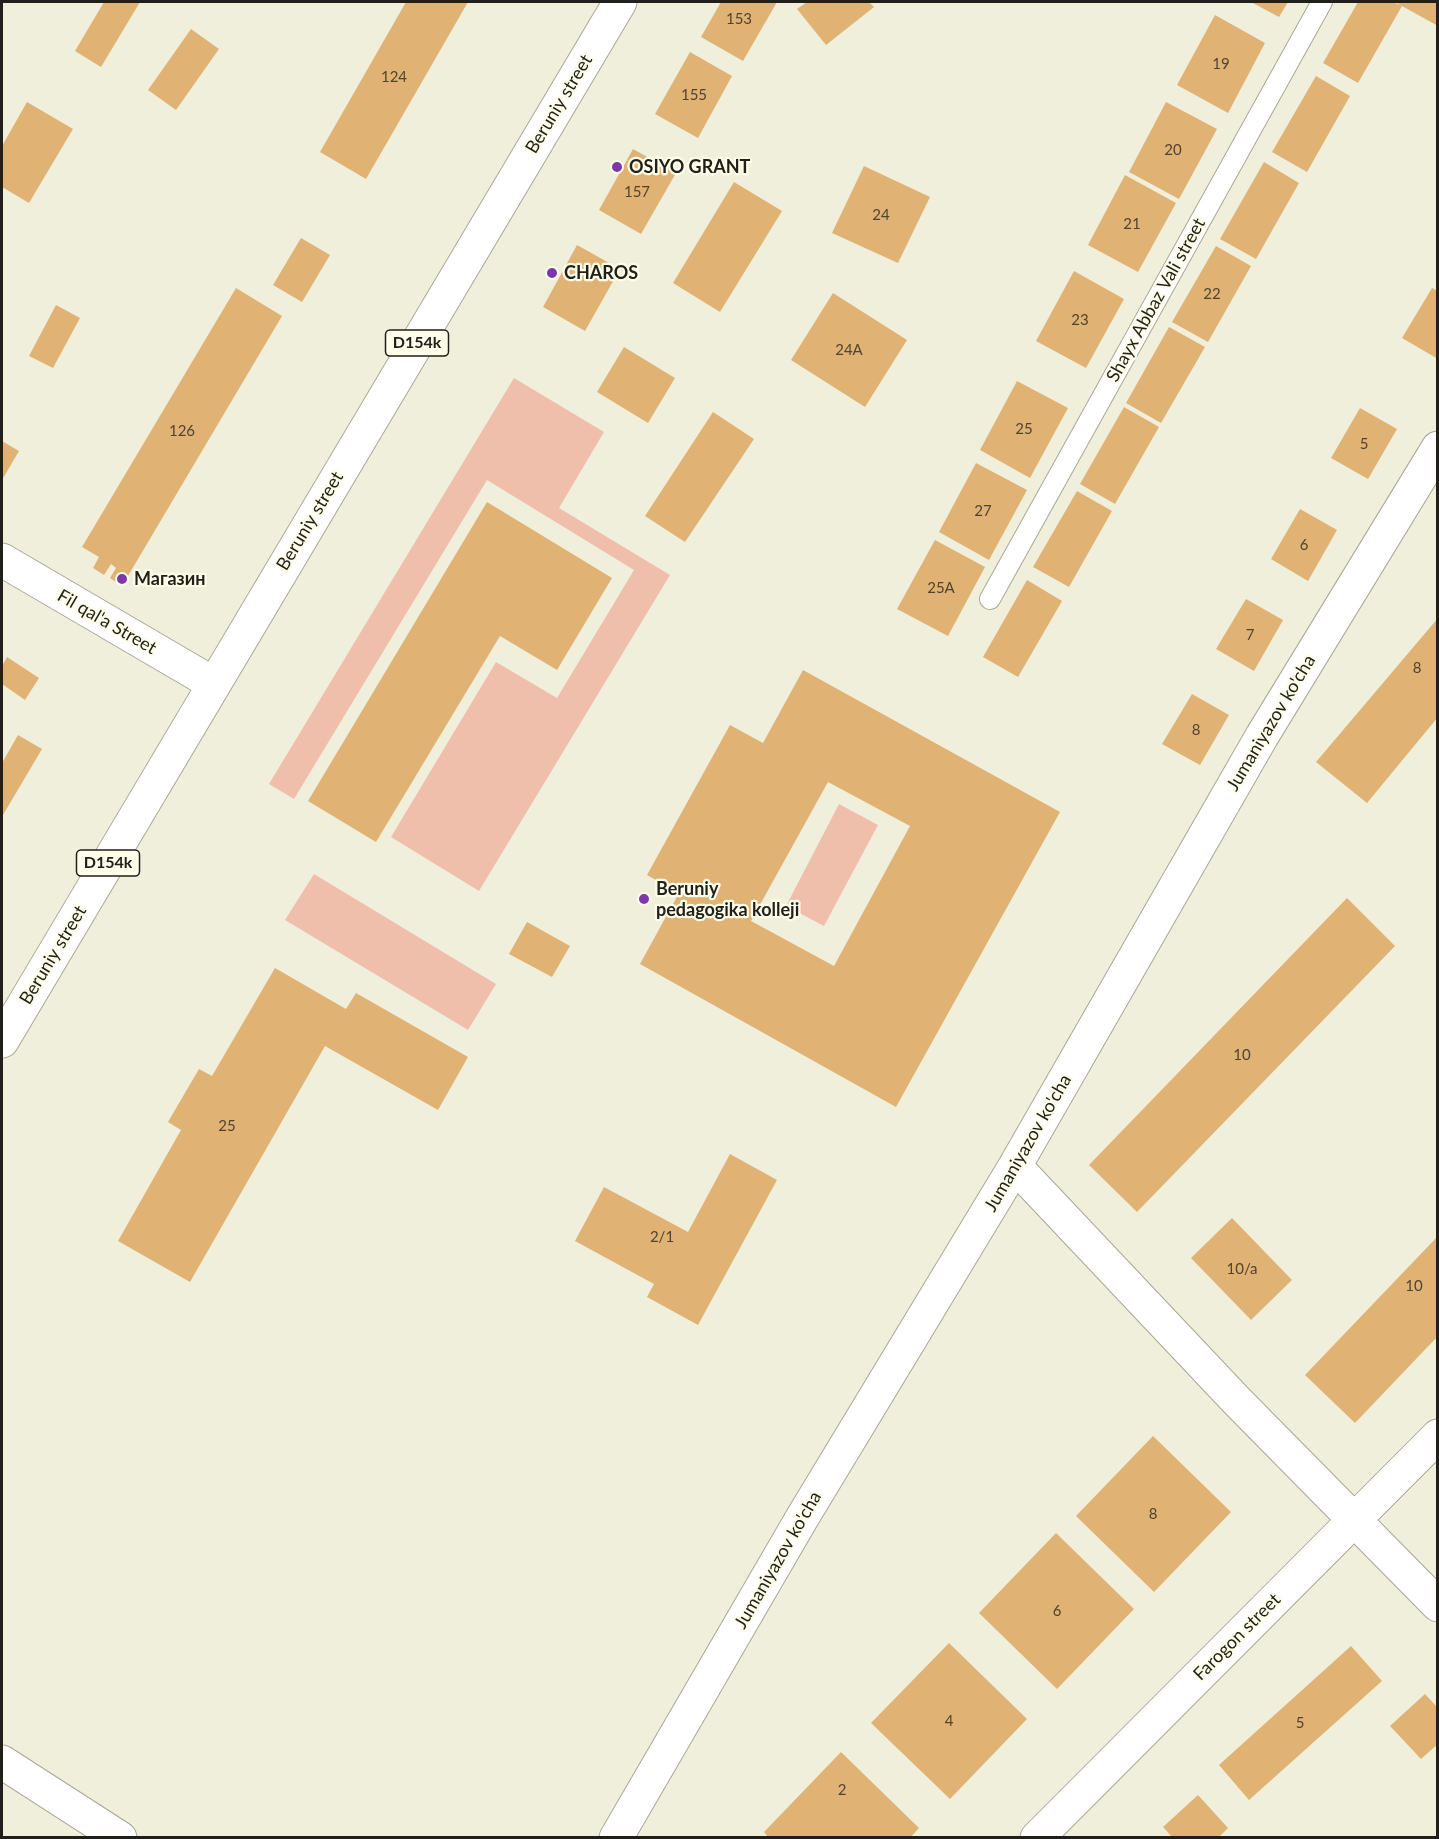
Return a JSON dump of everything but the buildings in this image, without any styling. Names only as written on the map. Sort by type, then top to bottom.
[{"type":"street","name":"Beruniy street","points":[[2,1041],[620,2]]},
{"type":"street","name":"Jumaniyazov ko'cha","points":[[616,1838],[802,1518],[1015,1166],[1262,736],[1437,448]]},
{"type":"street","name":"Fil qal'a Street","points":[[2,560],[214,684]]},
{"type":"street","points":[[1015,1166],[1236,1400],[1355,1518],[1437,1605]]},
{"type":"street","name":"Farogon street","points":[[1037,1838],[1437,1436]]},
{"type":"street","points":[[2,1762],[120,1838]]},
{"type":"lane","name":"Shayx Abbaz Vali street","points":[[990,599],[1322,2]]},
{"type":"shaded area","points":[[514,378],[604,432],[559,508],[670,575],[479,891],[391,837],[496,662],[557,698],[634,570],[487,480],[294,799],[269,784]]},
{"type":"shaded area","points":[[839,804],[878,825],[824,926],[786,906]]},
{"type":"shaded area","points":[[314,874],[496,984],[468,1030],[285,920]]},
{"type":"place","name":"OSIYO GRANT","points":[[617,167]]},
{"type":"place","name":"CHAROS","points":[[552,273]]},
{"type":"place","name":"Магазин","points":[[122,579]]},
{"type":"place","name":"Beruniy pedagogika kolleji","points":[[644,899]]}]
